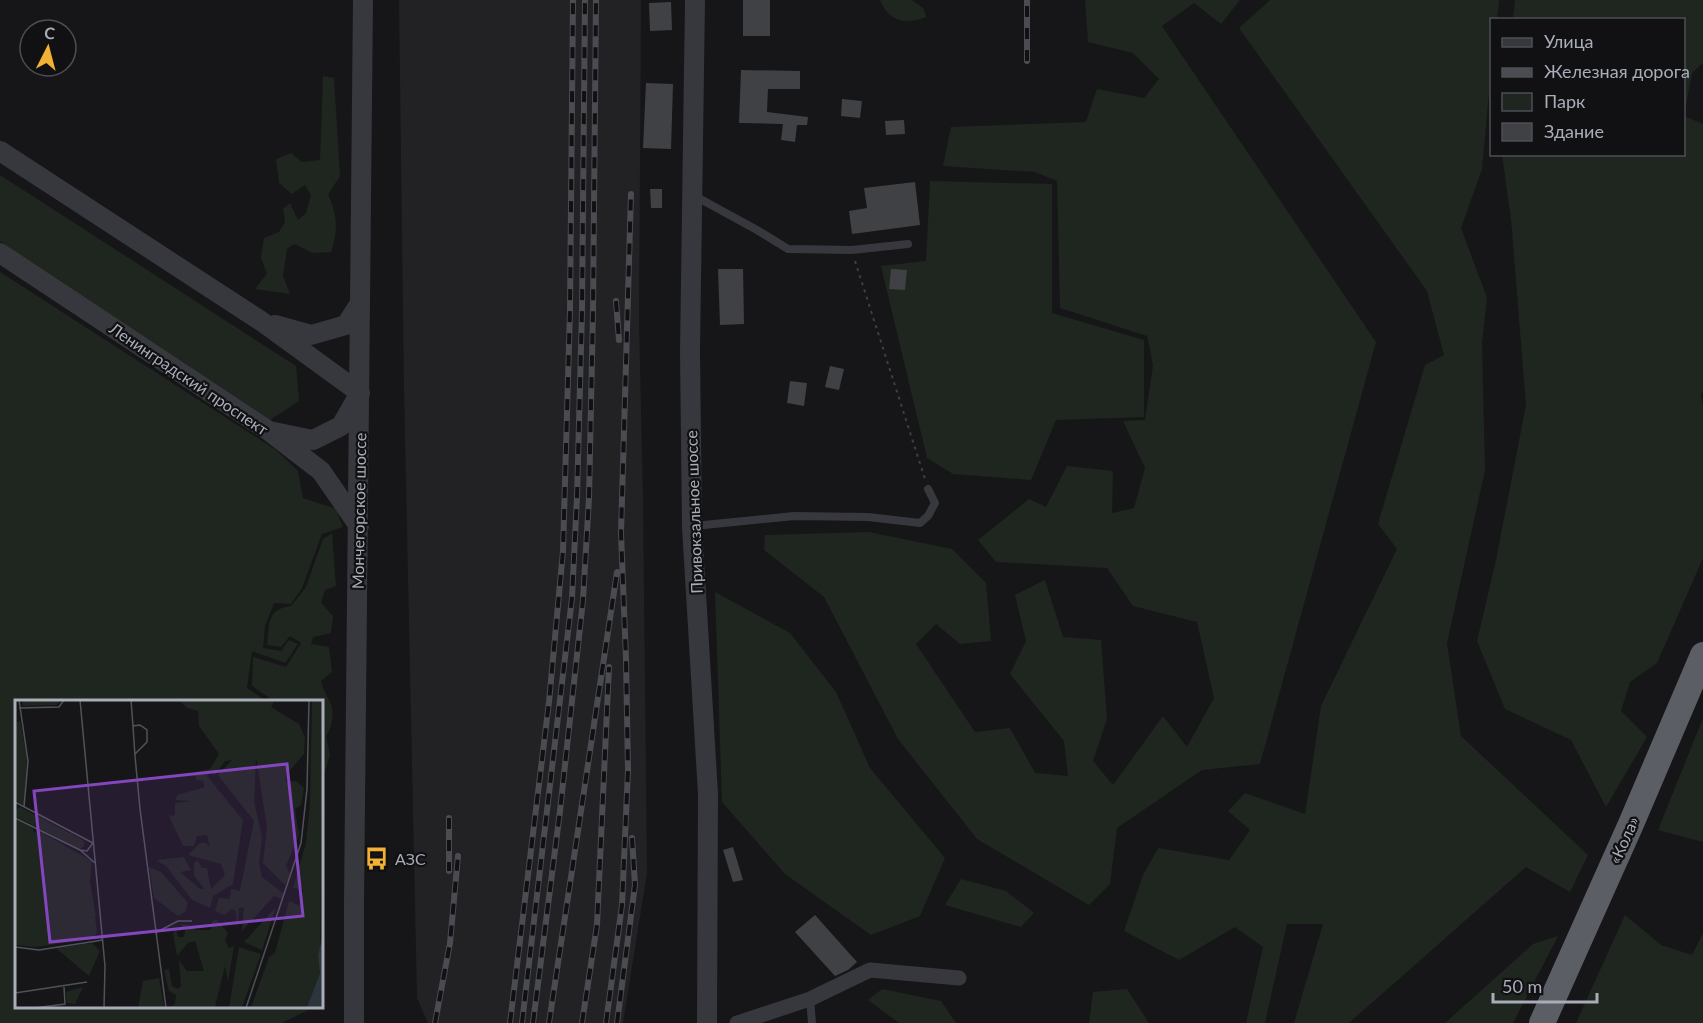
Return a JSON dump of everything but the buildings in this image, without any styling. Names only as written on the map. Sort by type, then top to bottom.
[{"type":"highway","name":"«Кола»","points":[[1542,1023],[1632,824],[1703,656]]},
{"type":"street","name":"Мончегорское шоссе","points":[[354,1023],[363,0]]},
{"type":"street","name":"Привокзальное шоссе","points":[[695,0],[690,352],[692,527],[708,794],[707,1023]]},
{"type":"street","points":[[0,151],[261,321],[360,393],[340,426],[314,440],[269,431]]},
{"type":"street","name":"Ленинградский проспект","points":[[0,253],[269,431],[321,471],[359,526]]},
{"type":"street","points":[[261,321],[311,335],[346,325],[360,303]]},
{"type":"street","points":[[737,1023],[810,999],[870,970],[959,978]]},
{"type":"lane","points":[[691,195],[788,249],[852,250],[908,244]]},
{"type":"lane","points":[[692,527],[794,516],[868,517],[920,524],[928,516],[935,503],[928,489]]},
{"type":"lane","points":[[810,999],[812,1023]]},
{"type":"path","points":[[852,250],[928,489]]},
{"type":"shaded area","points":[[399,0],[641,0],[639,321],[647,873],[623,1023],[428,1023],[417,998],[404,389]]},
{"type":"green space","points":[[880,0],[912,0],[924,9],[926,17],[911,21],[899,20],[888,13]]},
{"type":"green space","points":[[1085,0],[1240,0],[1221,24],[1194,3],[1162,26],[1376,342],[1260,764],[1202,770],[1117,828],[1110,884],[1089,905],[977,839],[898,739],[824,597],[764,550],[765,535],[869,532],[952,549],[986,583],[991,641],[960,644],[936,624],[916,644],[975,732],[1010,728],[1035,773],[1068,776],[1064,741],[1010,674],[1026,641],[1015,595],[1045,580],[1063,637],[1101,640],[1107,719],[1093,761],[1113,785],[1163,716],[1187,747],[1214,698],[1197,622],[1133,606],[1107,568],[996,562],[978,540],[1029,499],[1046,507],[1067,466],[1113,471],[1112,513],[1134,508],[1145,468],[1123,421],[1145,420],[1153,365],[1147,336],[1060,308],[1057,181],[1035,172],[943,166],[951,127],[1086,122],[1097,89],[1144,98],[1159,79],[1133,53],[1088,42]]},
{"type":"green space","points":[[1270,0],[1499,0],[1497,18],[1490,18],[1490,81],[1482,169],[1461,228],[1487,298],[1482,343],[1485,470],[1447,643],[1461,736],[1588,855],[1570,892],[1526,867],[1349,1023],[1294,1023],[1323,924],[1287,924],[1265,1023],[1246,1023],[1263,947],[1235,927],[1179,960],[1124,931],[1143,875],[1158,848],[1229,860],[1250,830],[1228,811],[1245,793],[1305,814],[1321,706],[1397,549],[1378,524],[1425,365],[1444,355],[1427,291],[1239,28]]},
{"type":"green space","points":[[1515,0],[1703,0],[1703,63],[1692,73],[1685,111],[1685,18],[1513,18]]},
{"type":"green space","points":[[323,76],[334,78],[340,176],[328,195],[336,224],[331,252],[313,253],[294,244],[287,249],[283,276],[290,294],[255,289],[267,274],[261,258],[264,238],[279,232],[285,222],[283,209],[290,203],[298,220],[306,213],[311,195],[305,185],[292,194],[279,183],[276,159],[291,153],[302,162],[320,160]]},
{"type":"green space","points":[[1685,116],[1703,124],[1703,390],[1701,396],[1703,406],[1703,558],[1657,663],[1630,682],[1621,711],[1647,737],[1606,807],[1571,740],[1505,709],[1477,641],[1496,560],[1526,405],[1511,219],[1502,156],[1685,156]]},
{"type":"green space","points":[[0,175],[296,366],[299,401],[270,420],[0,241]]},
{"type":"green space","points":[[930,181],[1052,184],[1052,313],[1144,340],[1144,417],[1056,420],[1031,480],[953,474],[927,458],[881,266],[926,261]]},
{"type":"green space","points":[[0,272],[276,450],[298,471],[303,498],[336,509],[343,527],[322,534],[302,588],[291,604],[274,603],[265,626],[263,648],[281,651],[289,640],[298,644],[285,663],[252,651],[247,688],[265,700],[15,700],[15,1008],[310,1008],[282,1023],[0,1023]]},
{"type":"green space","points":[[332,533],[336,586],[325,590],[321,603],[333,616],[331,633],[313,637],[311,644],[329,647],[332,672],[321,681],[333,711],[331,727],[326,736],[330,755],[322,781],[322,700],[271,700],[252,686],[253,657],[286,667],[301,643],[290,636],[281,647],[267,645],[269,624],[277,610],[291,606],[306,587],[323,539]]},
{"type":"green space","points":[[715,592],[790,633],[836,692],[870,768],[945,858],[920,916],[871,935],[785,874],[722,802]]},
{"type":"green space","points":[[1703,718],[1703,842],[1658,830]]},
{"type":"green space","points":[[961,879],[1006,891],[1034,913],[1021,927],[945,905]]},
{"type":"green space","points":[[1625,915],[1661,945],[1692,955],[1703,933],[1703,1023],[1576,1023]]},
{"type":"green space","points":[[1558,936],[1513,1023],[1445,1023],[1533,944]]},
{"type":"green space","points":[[882,989],[941,1001],[956,1023],[899,1023],[868,1000]]},
{"type":"green space","points":[[1127,989],[1149,1023],[1089,1023],[1093,992]]},
{"type":"railway","points":[[510,1023],[549,702],[563,551],[570,310],[573,0]]},
{"type":"railway","points":[[522,1023],[572,598],[582,311],[585,0]]},
{"type":"railway","points":[[533,1023],[560,811],[583,600],[589,498],[596,0]]},
{"type":"railway","points":[[1027,0],[1027,61]]},
{"type":"railway","points":[[606,1023],[622,905],[628,770],[621,533],[631,194]]},
{"type":"railway","points":[[616,301],[619,340]]},
{"type":"railway","points":[[549,1023],[617,572]]},
{"type":"railway","points":[[582,1023],[597,925],[609,667]]},
{"type":"railway","points":[[449,818],[449,871]]},
{"type":"railway","points":[[617,1023],[635,885],[632,838]]},
{"type":"railway","points":[[435,1023],[450,943],[458,856]]},
{"type":"place","name":"АЗС","points":[[377,859]]}]
